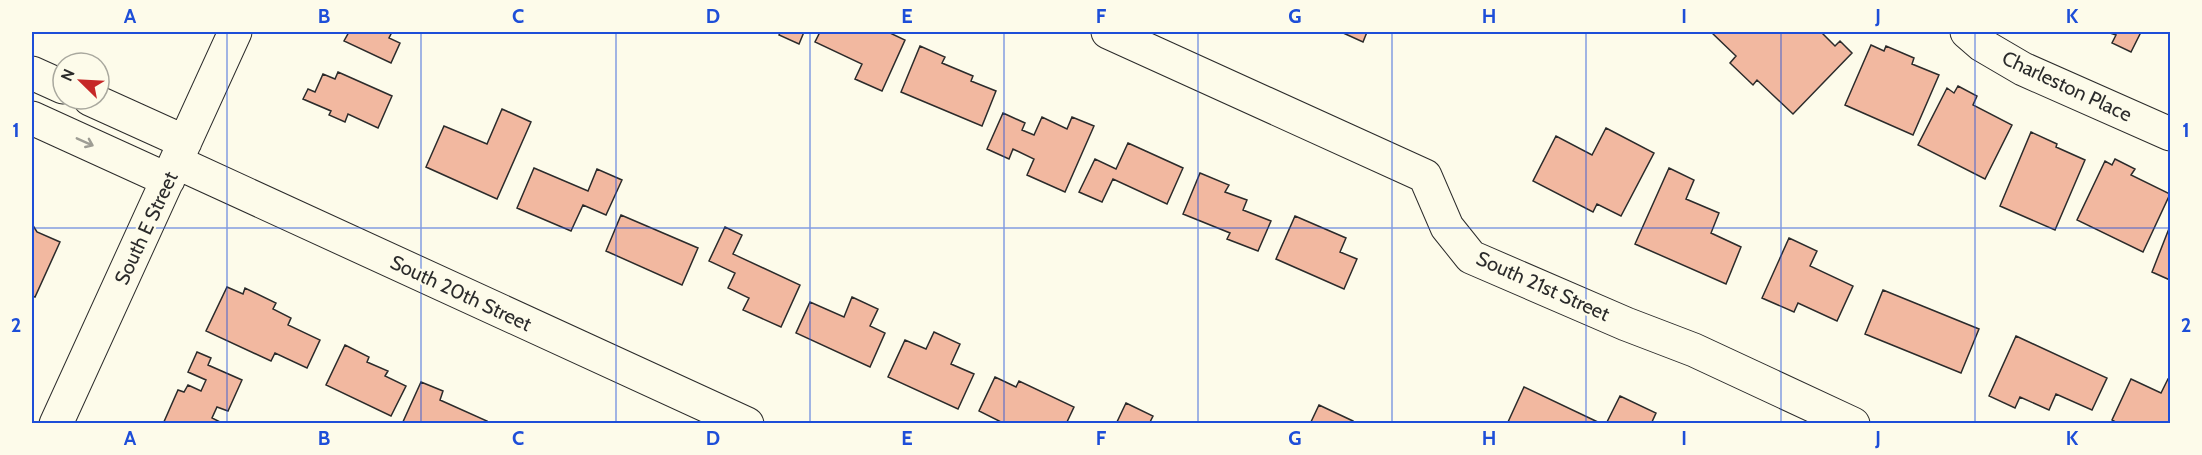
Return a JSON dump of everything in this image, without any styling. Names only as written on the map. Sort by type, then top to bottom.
[{"type":"street","name":"South E Street","points":[[56,423],[235,32]]},
{"type":"street","name":"South 21st Street","points":[[1108,32],[1425,176],[1447,227],[1472,257],[1626,324],[1694,350],[1853,423]]},
{"type":"street","name":"Charleston Place","points":[[1967,32],[1982,45],[2023,69],[2170,134]]},
{"type":"street","points":[[32,73],[51,82]]},
{"type":"street","name":"South 20th Street","points":[[107,111],[176,161]]},
{"type":"street","name":"South 20th Street","points":[[32,118],[176,161],[747,423]]},
{"type":"building","points":[[349,32],[392,32],[389,38],[400,43],[391,63],[344,41]]},
{"type":"building","points":[[781,32],[804,32],[799,44],[779,35]]},
{"type":"building","points":[[820,32],[888,32],[905,40],[882,91],[855,79],[862,64],[815,42]]},
{"type":"building","points":[[1341,32],[1367,32],[1363,42]]},
{"type":"building","points":[[1711,32],[1821,32],[1835,46],[1840,41],[1852,53],[1793,114],[1757,80],[1753,85],[1730,63],[1736,56]]},
{"type":"building","points":[[2107,32],[2141,32],[2131,52],[2112,43],[2116,35]]},
{"type":"building","points":[[1871,45],[1884,51],[1886,46],[1914,58],[1912,64],[1939,75],[1913,135],[1845,105]]},
{"type":"building","points":[[920,46],[945,57],[942,63],[973,76],[971,81],[996,91],[982,126],[901,92]]},
{"type":"building","points":[[338,72],[392,96],[378,128],[348,114],[345,122],[329,115],[331,111],[303,99],[308,89],[315,92],[323,74],[335,79]]},
{"type":"building","points":[[1958,86],[1977,96],[1973,105],[2012,125],[1985,179],[1918,145],[1947,88],[1954,93]]},
{"type":"building","points":[[502,109],[531,122],[497,199],[426,167],[444,126],[487,144]]},
{"type":"building","points":[[1003,113],[1025,123],[1022,130],[1034,135],[1042,117],[1067,129],[1072,117],[1094,126],[1065,192],[1027,175],[1034,159],[1013,149],[1009,159],[987,149]]},
{"type":"building","points":[[1606,128],[1654,153],[1621,216],[1597,204],[1593,212],[1533,181],[1556,136],[1592,155]]},
{"type":"building","points":[[2031,132],[2057,144],[2056,147],[2085,160],[2055,230],[2000,206]]},
{"type":"building","points":[[1128,143],[1183,168],[1167,204],[1113,179],[1102,202],[1079,192],[1095,159],[1116,169]]},
{"type":"building","points":[[2115,159],[2135,169],[2131,175],[2170,194],[2143,252],[2077,220],[2105,161],[2112,165]]},
{"type":"building","points":[[534,168],[588,191],[597,169],[622,180],[606,215],[583,205],[571,231],[517,208]]},
{"type":"building","points":[[1669,168],[1694,180],[1686,199],[1719,213],[1711,233],[1741,247],[1726,284],[1635,244]]},
{"type":"building","points":[[1200,173],[1229,185],[1225,192],[1247,200],[1243,210],[1271,221],[1258,251],[1227,239],[1230,233],[1183,214]]},
{"type":"building","points":[[621,215],[698,248],[682,285],[606,251]]},
{"type":"building","points":[[1295,216],[1346,238],[1340,252],[1357,259],[1344,289],[1276,259]]},
{"type":"building","points":[[32,224],[37,232],[60,242],[35,297],[32,296]]},
{"type":"building","points":[[2170,226],[2170,280],[2152,272]]},
{"type":"building","points":[[725,227],[742,235],[733,254],[800,285],[781,327],[743,310],[749,298],[728,288],[735,273],[709,261]]},
{"type":"building","points":[[1789,238],[1817,251],[1810,266],[1853,286],[1837,321],[1798,303],[1794,312],[1762,298]]},
{"type":"building","points":[[227,287],[243,294],[245,288],[276,303],[273,309],[291,318],[288,325],[320,340],[307,368],[275,353],[271,361],[206,331]]},
{"type":"building","points":[[1883,290],[1979,329],[1961,373],[1865,334]]},
{"type":"building","points":[[852,297],[878,309],[870,326],[885,333],[870,367],[796,333],[810,302],[844,317]]},
{"type":"building","points":[[934,332],[960,344],[951,364],[974,374],[958,409],[888,377],[905,340],[926,349]]},
{"type":"building","points":[[2016,336],[2107,378],[2092,410],[2056,394],[2049,410],[2020,397],[2015,408],[1989,396]]},
{"type":"building","points":[[345,345],[369,357],[367,362],[388,371],[385,376],[406,386],[391,416],[326,385]]},
{"type":"building","points":[[197,352],[211,358],[208,365],[242,380],[228,411],[217,407],[212,418],[224,424],[163,424],[178,390],[184,392],[188,385],[201,391],[206,380],[188,372]]},
{"type":"building","points":[[995,377],[1016,387],[1019,381],[1074,407],[1066,424],[1005,424],[979,411]]},
{"type":"building","points":[[2131,379],[2161,393],[2168,379],[2170,380],[2170,424],[2119,424],[2112,420]]},
{"type":"building","points":[[421,382],[443,391],[440,400],[487,421],[485,424],[402,424]]},
{"type":"building","points":[[1524,387],[1602,424],[1508,422]]},
{"type":"building","points":[[1620,396],[1656,413],[1651,424],[1606,424]]},
{"type":"building","points":[[1126,403],[1153,416],[1149,424],[1116,424]]},
{"type":"building","points":[[1319,405],[1353,421],[1352,424],[1310,424]]}]
